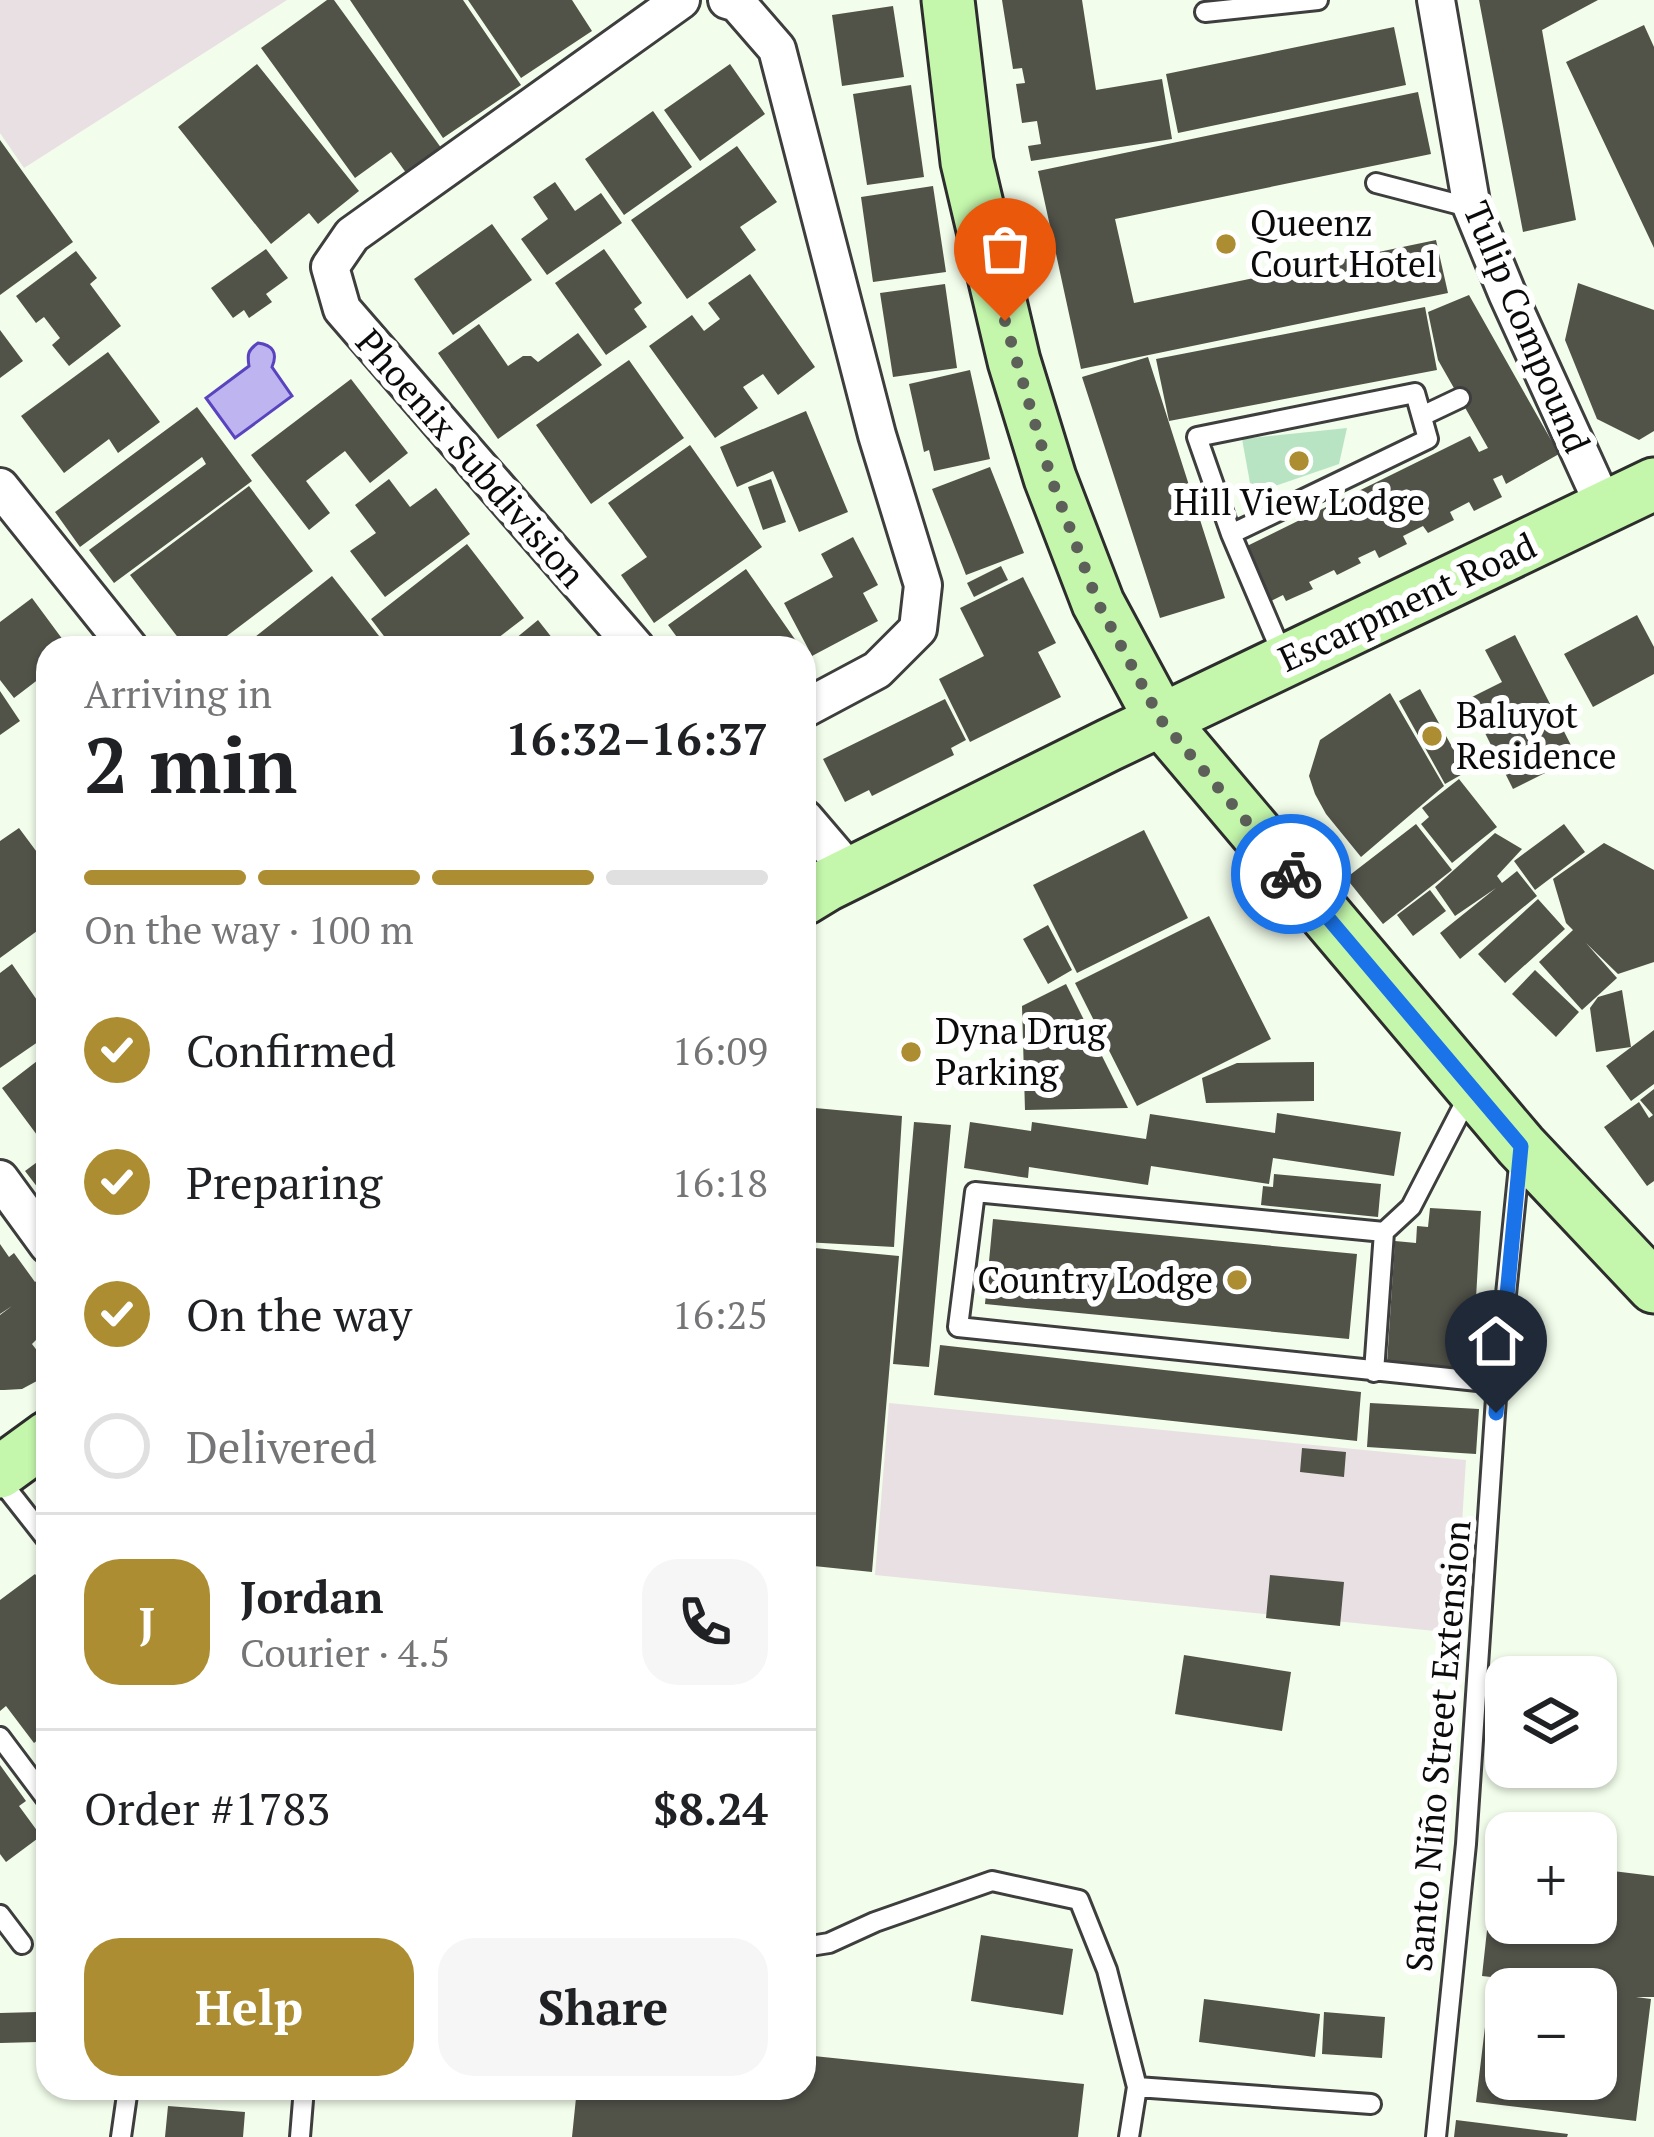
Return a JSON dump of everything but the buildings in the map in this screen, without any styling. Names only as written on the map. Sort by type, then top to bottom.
[{"type":"main road","points":[[947,0],[967,162],[1014,361],[1098,603],[1161,720],[1521,1146],[1654,1287]]},
{"type":"main road","name":"Escarpment Road","points":[[821,879],[1654,484]]},
{"type":"main road","points":[[0,1476],[36,1447]]},
{"type":"street","name":"Phoenix Subdivision","points":[[626,636],[342,309],[330,267],[352,235],[681,0]]},
{"type":"street","points":[[727,0],[737,3],[777,49],[877,435],[923,585],[918,629],[877,670],[816,703]]},
{"type":"street","name":"Tulip Compound","points":[[1436,0],[1472,208],[1532,365],[1605,508]]},
{"type":"street","points":[[0,487],[118,636]]},
{"type":"street","points":[[0,1179],[36,1228]]},
{"type":"lane","points":[[1205,12],[1318,0]]},
{"type":"lane","points":[[1376,184],[1472,208]]},
{"type":"lane","points":[[1231,534],[1429,439],[1415,393],[1197,437],[1231,534],[1285,660]]},
{"type":"lane","points":[[1422,416],[1460,398]]},
{"type":"lane","points":[[1374,1372],[1384,1232],[1411,1207],[1473,1089]]},
{"type":"lane","name":"Santo Niño Street Extension","points":[[1436,2137],[1466,1844],[1497,1383],[1521,1146]]},
{"type":"lane","points":[[1384,1232],[975,1192],[958,1327],[1497,1383]]},
{"type":"lane","points":[[0,1476],[36,1525]]},
{"type":"lane","points":[[0,1737],[36,1785]]},
{"type":"lane","points":[[816,1945],[992,1881],[1078,1900],[1107,1970],[1137,2087],[1129,2137]]},
{"type":"lane","points":[[0,1915],[22,1944]]},
{"type":"lane","points":[[1137,2087],[1371,2104]]},
{"type":"lane","points":[[122,2137],[127,2100]]},
{"type":"lane","points":[[300,2137],[303,2100]]},
{"type":"shaded area","points":[[0,0],[287,0],[24,168],[0,133]]},
{"type":"shaded area","points":[[258,343],[273,350],[272,367],[292,396],[235,438],[206,398],[249,366],[249,353]]},
{"type":"shaded area","points":[[889,1403],[1466,1460],[1455,1633],[875,1575]]},
{"type":"green space","points":[[1347,428],[1339,464],[1252,494],[1242,439]]},
{"type":"way so far","points":[[1005,321],[1051,478],[1098,603],[1161,720],[1291,874]]},
{"type":"place","name":"Queenz Court Hotel","points":[[1226,244]]},
{"type":"place","name":"Hill View Lodge","points":[[1299,461]]},
{"type":"place","name":"Baluyot Residence","points":[[1432,736]]},
{"type":"place","name":"Dyna Drug Parking","points":[[911,1052]]},
{"type":"place","name":"Country Lodge","points":[[1237,1280]]},
{"type":"route","points":[[1291,874],[1521,1146],[1496,1413]]}]
